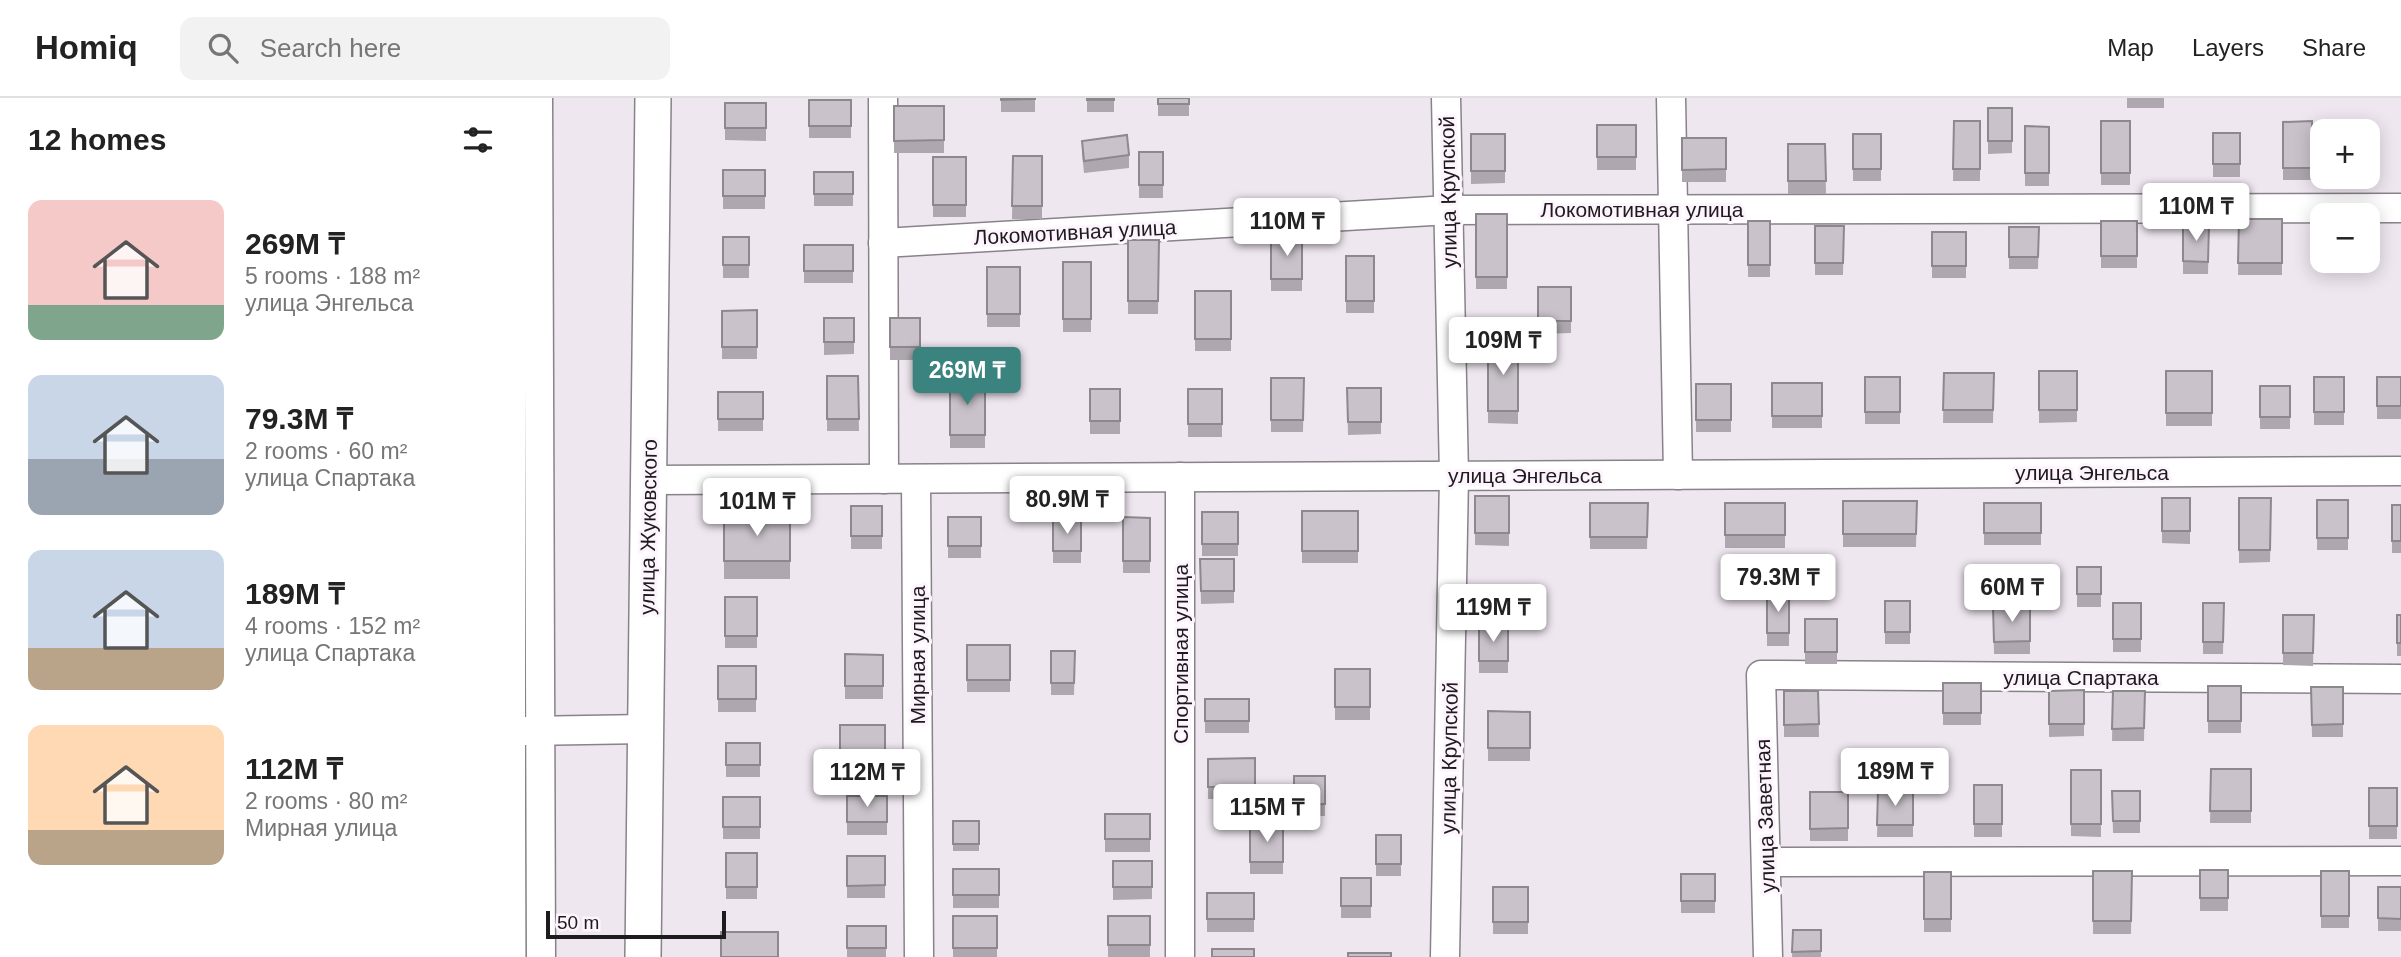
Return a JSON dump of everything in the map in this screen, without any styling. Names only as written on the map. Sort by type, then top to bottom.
[{"type":"street","points":[[538,98],[532,731],[541,957]]},
{"type":"street","name":"улица Жуковского","points":[[643,957],[653,98]]},
{"type":"street","points":[[883,98],[884,479]]},
{"type":"street","name":"улица Крупской","points":[[1445,957],[1454,476],[1446,98]]},
{"type":"street","points":[[1671,98],[1678,475]]},
{"type":"street","name":"Локомотивная улица","points":[[883,243],[1449,209],[2401,208]]},
{"type":"street","name":"улица Энгельса","points":[[649,480],[2401,471]]},
{"type":"street","name":"Спортивная улица","points":[[1180,477],[1180,957]]},
{"type":"street","name":"Мирная улица","points":[[916,479],[919,957]]},
{"type":"street","name":"улица Спартака","points":[[1761,675],[2401,679]]},
{"type":"street","name":"улица Заветная","points":[[1761,675],[1768,957]]},
{"type":"street","points":[[532,731],[646,729]]},
{"type":"street","points":[[1767,862],[2401,861]]},
{"type":"building","points":[[1035,98],[1035,99],[1001,100]]},
{"type":"building","points":[[1114,98],[1114,100],[1087,100]]},
{"type":"building","points":[[1158,98],[1189,98],[1189,104],[1158,104]]},
{"type":"building","points":[[809,100],[851,100],[851,126],[809,126]]},
{"type":"building","points":[[725,103],[766,103],[766,128],[725,128]]},
{"type":"building","points":[[894,106],[944,106],[944,140],[894,141]]},
{"type":"building","points":[[1988,108],[2012,108],[2012,141],[1988,141]]},
{"type":"building","points":[[1954,121],[1980,121],[1980,169],[1953,169]]},
{"type":"building","points":[[2101,121],[2130,121],[2130,173],[2101,173]]},
{"type":"building","points":[[2310,121],[2310,168],[2283,168],[2283,122]]},
{"type":"building","points":[[1597,125],[1636,125],[1636,157],[1597,157]]},
{"type":"building","points":[[2025,126],[2049,127],[2049,173],[2025,173]]},
{"type":"building","points":[[2213,133],[2240,133],[2240,164],[2213,164]]},
{"type":"building","points":[[1471,134],[1505,134],[1505,171],[1471,171]]},
{"type":"building","points":[[1853,134],[1881,134],[1881,169],[1853,169]]},
{"type":"building","points":[[1127,135],[1129,155],[1084,161],[1082,141]]},
{"type":"building","points":[[1682,138],[1726,138],[1726,169],[1682,170]]},
{"type":"building","points":[[1788,144],[1825,144],[1826,181],[1788,181]]},
{"type":"building","points":[[1139,152],[1163,152],[1163,185],[1139,185]]},
{"type":"building","points":[[1013,156],[1042,156],[1042,206],[1012,206]]},
{"type":"building","points":[[933,157],[966,157],[966,205],[933,205]]},
{"type":"building","points":[[723,170],[765,170],[765,196],[723,196]]},
{"type":"building","points":[[814,172],[853,172],[853,194],[814,194]]},
{"type":"building","points":[[1476,214],[1507,214],[1507,277],[1476,277]]},
{"type":"building","points":[[2239,219],[2282,219],[2282,263],[2238,263]]},
{"type":"building","points":[[1748,221],[1770,221],[1770,265],[1748,265]]},
{"type":"building","points":[[2101,221],[2137,221],[2137,256],[2101,256]]},
{"type":"building","points":[[2183,225],[2209,225],[2208,262],[2183,261]]},
{"type":"building","points":[[1815,226],[1844,226],[1843,263],[1815,263]]},
{"type":"building","points":[[2009,227],[2039,227],[2038,257],[2009,257]]},
{"type":"building","points":[[1932,232],[1966,232],[1966,266],[1932,266]]},
{"type":"building","points":[[723,237],[749,237],[749,265],[723,265]]},
{"type":"building","points":[[1271,237],[1302,237],[1302,279],[1271,279]]},
{"type":"building","points":[[1128,240],[1159,240],[1158,301],[1128,301]]},
{"type":"building","points":[[804,245],[853,245],[853,271],[804,271]]},
{"type":"building","points":[[1346,256],[1374,256],[1374,301],[1346,301]]},
{"type":"building","points":[[1063,262],[1091,262],[1091,319],[1063,319]]},
{"type":"building","points":[[987,267],[1020,267],[1020,314],[987,314]]},
{"type":"building","points":[[1538,287],[1571,287],[1571,321],[1538,321]]},
{"type":"building","points":[[1195,291],[1231,291],[1231,339],[1195,339]]},
{"type":"building","points":[[757,310],[757,347],[722,347],[722,311]]},
{"type":"building","points":[[824,318],[854,318],[854,342],[824,342]]},
{"type":"building","points":[[890,318],[920,318],[920,347],[890,347]]},
{"type":"building","points":[[1488,343],[1518,343],[1518,411],[1488,411]]},
{"type":"building","points":[[2039,371],[2077,371],[2077,410],[2039,410]]},
{"type":"building","points":[[2166,371],[2212,371],[2212,413],[2166,413]]},
{"type":"building","points":[[1944,373],[1994,373],[1993,410],[1943,410]]},
{"type":"building","points":[[827,376],[858,376],[859,419],[827,419]]},
{"type":"building","points":[[1865,377],[1900,377],[1900,412],[1865,412]]},
{"type":"building","points":[[2314,377],[2344,377],[2344,412],[2314,412]]},
{"type":"building","points":[[2377,377],[2401,377],[2401,406],[2377,406]]},
{"type":"building","points":[[1271,378],[1304,378],[1303,420],[1271,420]]},
{"type":"building","points":[[950,379],[985,380],[985,435],[950,435]]},
{"type":"building","points":[[1772,383],[1822,383],[1822,416],[1772,416]]},
{"type":"building","points":[[1696,384],[1731,384],[1731,420],[1696,420]]},
{"type":"building","points":[[2260,386],[2290,386],[2290,417],[2260,417]]},
{"type":"building","points":[[1347,388],[1381,388],[1381,422],[1348,422]]},
{"type":"building","points":[[1090,389],[1120,389],[1120,421],[1090,421]]},
{"type":"building","points":[[1188,389],[1222,389],[1222,424],[1188,424]]},
{"type":"building","points":[[718,392],[763,392],[763,419],[718,419]]},
{"type":"building","points":[[1475,496],[1509,496],[1509,533],[1475,533]]},
{"type":"building","points":[[2162,498],[2190,498],[2190,531],[2162,531]]},
{"type":"building","points":[[2239,498],[2271,498],[2270,550],[2239,550]]},
{"type":"building","points":[[2317,500],[2348,500],[2348,538],[2317,538]]},
{"type":"building","points":[[1843,501],[1917,501],[1916,534],[1843,534]]},
{"type":"building","points":[[1590,503],[1648,503],[1647,537],[1590,537]]},
{"type":"building","points":[[1725,503],[1785,503],[1785,535],[1725,535]]},
{"type":"building","points":[[1984,503],[2041,503],[2041,533],[1984,533]]},
{"type":"building","points":[[2392,505],[2401,505],[2401,541],[2392,541]]},
{"type":"building","points":[[851,506],[882,506],[882,536],[851,536]]},
{"type":"building","points":[[1302,511],[1358,511],[1358,551],[1302,551]]},
{"type":"building","points":[[1202,512],[1238,512],[1238,544],[1202,544]]},
{"type":"building","points":[[724,515],[790,515],[790,561],[724,561]]},
{"type":"building","points":[[948,517],[981,517],[981,546],[948,546]]},
{"type":"building","points":[[1123,517],[1150,518],[1150,561],[1123,561]]},
{"type":"building","points":[[1053,521],[1081,521],[1081,551],[1053,551]]},
{"type":"building","points":[[1200,559],[1234,559],[1234,591],[1201,591]]},
{"type":"building","points":[[2077,567],[2101,567],[2101,594],[2077,594]]},
{"type":"building","points":[[1767,596],[1789,596],[1789,633],[1767,633]]},
{"type":"building","points":[[725,597],[757,597],[757,636],[725,636]]},
{"type":"building","points":[[1885,601],[1910,601],[1910,632],[1885,632]]},
{"type":"building","points":[[2113,603],[2141,603],[2141,639],[2113,639]]},
{"type":"building","points":[[2203,603],[2224,603],[2223,642],[2203,642]]},
{"type":"building","points":[[1993,607],[2030,607],[2030,641],[1994,642]]},
{"type":"building","points":[[2283,615],[2314,615],[2313,653],[2283,653]]},
{"type":"building","points":[[2397,615],[2401,615],[2401,643],[2397,643]]},
{"type":"building","points":[[1805,619],[1837,619],[1837,652],[1805,652]]},
{"type":"building","points":[[1479,627],[1508,627],[1508,661],[1479,661]]},
{"type":"building","points":[[967,645],[1010,645],[1010,680],[967,680]]},
{"type":"building","points":[[1051,651],[1075,651],[1074,683],[1051,683]]},
{"type":"building","points":[[845,654],[883,655],[883,686],[845,686]]},
{"type":"building","points":[[718,666],[756,666],[756,699],[718,699]]},
{"type":"building","points":[[1335,669],[1370,669],[1370,707],[1335,707]]},
{"type":"building","points":[[1943,683],[1981,683],[1981,713],[1943,713]]},
{"type":"building","points":[[2208,686],[2241,686],[2241,721],[2208,721]]},
{"type":"building","points":[[2311,687],[2343,687],[2343,724],[2312,725]]},
{"type":"building","points":[[2084,690],[2084,724],[2049,724],[2049,691]]},
{"type":"building","points":[[1784,691],[1818,691],[1819,724],[1784,725]]},
{"type":"building","points":[[2113,691],[2145,691],[2144,728],[2112,729]]},
{"type":"building","points":[[1205,699],[1249,699],[1249,721],[1205,721]]},
{"type":"building","points":[[1488,711],[1530,712],[1530,748],[1488,748]]},
{"type":"building","points":[[840,725],[885,725],[885,754],[840,754]]},
{"type":"building","points":[[726,743],[760,743],[760,765],[726,765]]},
{"type":"building","points":[[1255,758],[1255,787],[1208,787],[1208,759]]},
{"type":"building","points":[[2211,769],[2251,769],[2251,811],[2210,811]]},
{"type":"building","points":[[2071,770],[2101,770],[2101,824],[2071,824]]},
{"type":"building","points":[[1294,776],[1325,776],[1325,804],[1294,804]]},
{"type":"building","points":[[1974,785],[2002,785],[2002,824],[1974,824]]},
{"type":"building","points":[[2369,788],[2397,788],[2397,826],[2369,826]]},
{"type":"building","points":[[1878,791],[1913,791],[1913,825],[1877,825]]},
{"type":"building","points":[[2112,791],[2140,791],[2140,821],[2113,821]]},
{"type":"building","points":[[1810,792],[1848,792],[1848,828],[1810,829]]},
{"type":"building","points":[[847,796],[887,796],[887,822],[847,822]]},
{"type":"building","points":[[723,797],[760,797],[760,827],[723,827]]},
{"type":"building","points":[[1105,814],[1150,814],[1150,839],[1105,839]]},
{"type":"building","points":[[953,821],[979,821],[979,844],[953,844]]},
{"type":"building","points":[[1250,826],[1283,826],[1283,862],[1250,862]]},
{"type":"building","points":[[1376,835],[1401,835],[1401,864],[1376,864]]},
{"type":"building","points":[[726,853],[757,853],[757,887],[726,887]]},
{"type":"building","points":[[847,856],[885,856],[885,885],[847,886]]},
{"type":"building","points":[[1113,861],[1152,861],[1152,887],[1113,887]]},
{"type":"building","points":[[953,869],[999,869],[999,895],[953,895]]},
{"type":"building","points":[[2200,870],[2228,870],[2228,898],[2200,898]]},
{"type":"building","points":[[2093,871],[2132,871],[2131,921],[2093,921]]},
{"type":"building","points":[[2321,871],[2349,871],[2349,916],[2321,916]]},
{"type":"building","points":[[1924,872],[1951,872],[1951,919],[1924,919]]},
{"type":"building","points":[[1681,874],[1715,874],[1715,901],[1681,901]]},
{"type":"building","points":[[1341,878],[1371,878],[1371,906],[1341,906]]},
{"type":"building","points":[[1493,887],[1528,887],[1528,922],[1493,922]]},
{"type":"building","points":[[2378,887],[2401,887],[2401,919],[2378,918]]},
{"type":"building","points":[[1207,893],[1254,893],[1254,919],[1207,919]]},
{"type":"building","points":[[953,916],[997,916],[997,948],[953,948]]},
{"type":"building","points":[[1108,916],[1150,916],[1150,945],[1108,945]]},
{"type":"building","points":[[847,926],[886,926],[886,948],[847,948]]},
{"type":"building","points":[[1793,930],[1821,930],[1821,951],[1792,952]]},
{"type":"building","points":[[721,932],[778,932],[778,957],[721,957]]},
{"type":"building","points":[[1212,949],[1254,949],[1254,957],[1212,957]]},
{"type":"building","points":[[1348,953],[1391,953],[1391,957],[1348,957]]}]
